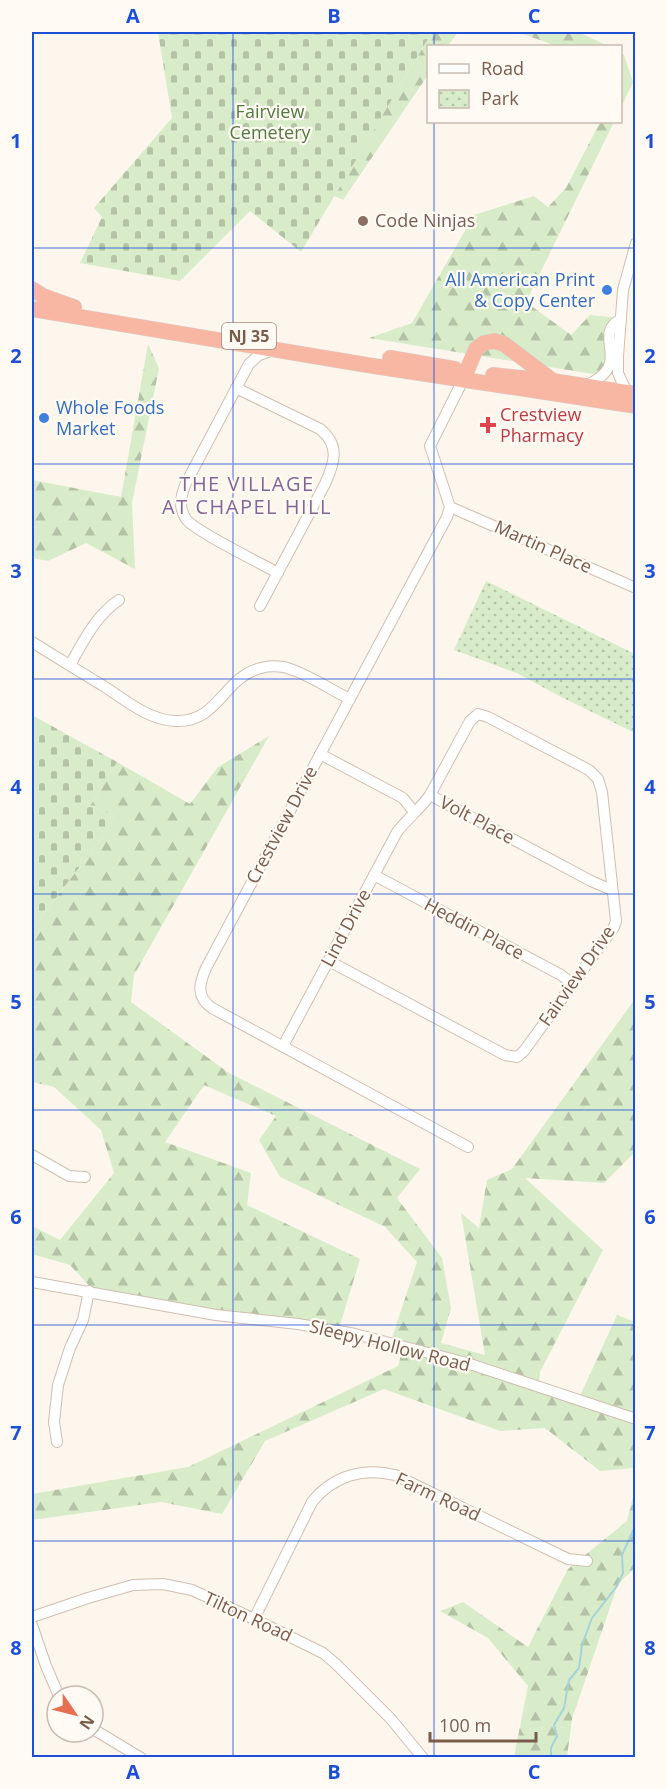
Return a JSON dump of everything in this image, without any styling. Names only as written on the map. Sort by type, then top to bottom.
[{"type":"highway","points":[[32,289],[43,296],[74,307]]},
{"type":"highway","name":"NJ 35","points":[[32,300],[434,365],[464,376],[553,381],[631,394]]},
{"type":"highway","name":"NJ 35","points":[[32,309],[276,349],[464,376],[636,406]]},
{"type":"highway","points":[[464,376],[476,349],[484,343],[494,341],[504,344],[553,381]]},
{"type":"street","points":[[631,394],[618,373],[623,290],[636,243]]},
{"type":"street","points":[[585,386],[607,370],[610,359],[609,333],[614,322],[621,319]]},
{"type":"street","points":[[234,342],[247,354],[249,364]]},
{"type":"street","points":[[276,349],[260,355],[249,364],[186,483],[181,495],[181,509],[190,524],[278,573]]},
{"type":"street","points":[[450,507],[430,446],[464,376]]},
{"type":"street","points":[[236,387],[320,429],[325,433],[334,453],[333,466],[325,484],[260,606]]},
{"type":"street","name":"Martin Place","points":[[450,507],[636,588]]},
{"type":"street","name":"Crestview Drive","points":[[450,507],[447,517],[206,968],[200,984],[201,994],[207,1005],[468,1147]]},
{"type":"street","points":[[70,666],[101,615],[119,600]]},
{"type":"street","points":[[32,642],[156,718],[187,721],[203,714],[214,707],[230,686],[242,676],[255,669],[267,667],[279,666],[292,670],[350,699]]},
{"type":"street","name":"Fairview Drive","points":[[329,961],[505,1055],[517,1057],[524,1051],[614,927],[616,914],[602,792],[598,779],[589,770],[488,717],[478,714],[470,721],[430,795]]},
{"type":"street","name":"Volt Place","points":[[321,754],[403,798],[414,812],[430,795],[612,890]]},
{"type":"street","name":"Lind Drive","points":[[283,1047],[374,875],[398,832],[414,812]]},
{"type":"street","name":"Heddin Place","points":[[374,875],[561,975],[573,984]]},
{"type":"street","points":[[32,1155],[69,1176],[85,1177]]},
{"type":"street","name":"Sleepy Hollow Road","points":[[32,1282],[222,1316],[298,1324],[355,1334],[467,1363],[636,1419]]},
{"type":"street","points":[[57,1442],[54,1422],[58,1385],[70,1348],[83,1320],[89,1291]]},
{"type":"street","name":"Farm Road","points":[[254,1618],[312,1502],[334,1482],[359,1473],[374,1471],[395,1475],[568,1559],[586,1561]]},
{"type":"street","name":"Tilton Road","points":[[32,1617],[133,1586],[153,1584],[192,1590],[317,1649],[335,1663],[391,1719],[418,1749],[423,1758]]},
{"type":"street","points":[[32,1625],[54,1684]]},
{"type":"street","points":[[105,1736],[141,1758]]},
{"type":"green space","name":"Fairview Cemetery","points":[[158,32],[432,32],[301,252],[250,211],[180,281],[80,263],[102,217],[94,208],[172,118]]},
{"type":"green space","points":[[432,32],[458,32],[449,45],[427,45],[427,76],[343,200],[334,196]]},
{"type":"green space","points":[[517,32],[578,32],[606,45],[554,45]]},
{"type":"green space","points":[[622,54],[624,55],[633,82],[622,106]]},
{"type":"green space","points":[[599,123],[614,123],[526,302],[571,335],[590,315],[620,318],[614,357],[599,375],[369,338],[412,323],[474,215],[534,196],[548,207],[566,188]]},
{"type":"green space","points":[[148,344],[159,368],[132,503],[135,569],[86,543],[48,561],[32,558],[32,480],[121,497]]},
{"type":"green space","points":[[486,581],[635,654],[635,733],[519,674],[454,650]]},
{"type":"green space","points":[[32,715],[117,762],[90,806],[114,816],[107,831],[32,929]]},
{"type":"green space","points":[[269,736],[134,975],[131,1002],[229,1073],[420,1169],[397,1198],[442,1258],[451,1308],[441,1343],[485,1355],[461,1213],[479,1228],[487,1180],[512,1169],[635,999],[635,1152],[604,1183],[525,1178],[603,1250],[540,1372],[539,1384],[579,1398],[617,1315],[635,1322],[635,1468],[600,1471],[545,1428],[500,1431],[384,1389],[265,1441],[222,1514],[161,1502],[32,1520],[32,1494],[188,1467],[398,1366],[403,1348],[390,1344],[417,1262],[385,1227],[280,1177],[259,1140],[276,1116],[204,1085],[165,1142],[251,1173],[247,1205],[360,1259],[338,1332],[96,1293],[70,1265],[32,1254],[32,1226],[60,1240],[114,1173],[101,1130],[54,1087],[32,1082],[32,929],[107,831],[114,816],[90,806],[117,762],[190,804],[218,767]]},
{"type":"green space","points":[[635,1488],[635,1568],[618,1584],[572,1719],[567,1757],[514,1757],[528,1686],[488,1638],[440,1611],[463,1602],[528,1647],[568,1569],[627,1521]]},
{"type":"waterway","points":[[551,1758],[551,1748],[557,1736],[554,1725],[564,1708],[569,1680],[579,1668],[582,1645],[592,1618],[617,1586],[623,1573],[622,1555],[636,1524]]},
{"type":"place","name":"Code Ninjas","points":[[363,221]]},
{"type":"place","name":"All American Print & Copy Center","points":[[607,290]]},
{"type":"place","name":"Whole Foods Market","points":[[44,418]]},
{"type":"place","name":"Crestview Pharmacy","points":[[488,425]]},
{"type":"district","name":"THE VILLAGE AT CHAPEL HILL","points":[[247,496]]}]
